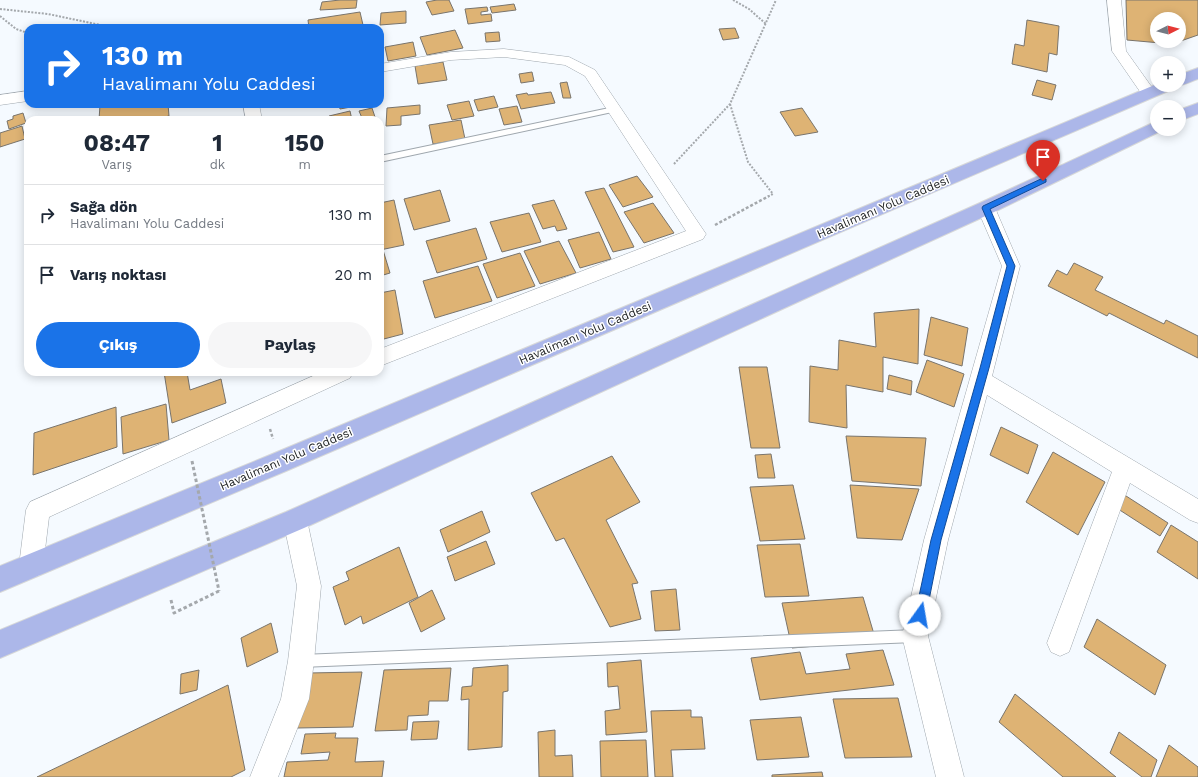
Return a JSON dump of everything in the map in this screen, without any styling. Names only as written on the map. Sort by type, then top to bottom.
[{"type":"highway","points":[[1186,78],[1198,73]]},
{"type":"highway","name":"Havalimanı Yolu Caddesi","points":[[0,579],[278,463],[1148,93]]},
{"type":"highway","points":[[1186,113],[1198,108]]},
{"type":"highway","points":[[0,644],[295,520],[986,208],[1150,129]]},
{"type":"street","points":[[1114,0],[1119,51],[1148,93]]},
{"type":"street","points":[[384,67],[451,56],[504,53],[569,61],[590,74],[696,234],[384,356]]},
{"type":"street","points":[[0,100],[24,97]]},
{"type":"street","points":[[950,777],[915,636],[936,540],[1011,266],[986,208]]},
{"type":"street","points":[[31,566],[38,510],[328,376]]},
{"type":"street","points":[[981,380],[1198,512]]},
{"type":"street","points":[[1060,643],[1124,467]]},
{"type":"street","points":[[264,777],[295,700],[301,661],[309,586],[295,520]]},
{"type":"lane","points":[[384,158],[614,109]]},
{"type":"lane","points":[[301,661],[915,636]]},
{"type":"path","points":[[733,0],[748,9],[766,24]]},
{"type":"path","points":[[662,183],[673,165],[730,104],[776,0]]},
{"type":"path","points":[[0,9],[48,14],[96,24]]},
{"type":"path","points":[[0,16],[16,29],[24,32]]},
{"type":"path","points":[[696,234],[773,194],[748,162],[730,104]]},
{"type":"path","points":[[264,432],[271,428],[278,463]]},
{"type":"path","points":[[166,574],[174,613],[219,591],[192,461],[200,458]]},
{"type":"building","points":[[357,0],[356,8],[320,10],[322,2]]},
{"type":"building","points":[[449,0],[454,11],[432,15],[426,2]]},
{"type":"building","points":[[1126,0],[1198,0],[1198,35],[1186,39],[1186,12],[1150,12],[1150,42],[1127,40]]},
{"type":"building","points":[[514,4],[516,10],[492,13],[490,7]]},
{"type":"building","points":[[487,7],[488,11],[481,12],[481,15],[491,14],[492,21],[468,24],[465,9]]},
{"type":"building","points":[[406,11],[406,23],[380,24],[381,13]]},
{"type":"building","points":[[360,12],[363,24],[308,24],[308,20]]},
{"type":"building","points":[[1027,20],[1059,26],[1057,55],[1049,53],[1047,72],[1012,64],[1015,44],[1024,46]]},
{"type":"building","points":[[735,28],[739,38],[723,40],[719,29]]},
{"type":"building","points":[[455,30],[463,48],[427,55],[420,37]]},
{"type":"building","points":[[499,32],[500,41],[486,42],[485,33]]},
{"type":"building","points":[[413,42],[416,56],[388,61],[385,47]]},
{"type":"building","points":[[443,62],[447,80],[418,84],[415,66]]},
{"type":"building","points":[[532,72],[534,81],[521,83],[519,74]]},
{"type":"building","points":[[1037,80],[1056,85],[1052,100],[1032,95]]},
{"type":"building","points":[[567,82],[571,98],[563,98],[560,83]]},
{"type":"building","points":[[551,92],[555,103],[521,109],[516,95],[527,93],[528,95]]},
{"type":"building","points":[[494,96],[498,107],[478,111],[474,100]]},
{"type":"building","points":[[469,101],[474,116],[452,120],[447,105]]},
{"type":"building","points":[[420,105],[420,114],[401,116],[401,125],[386,126],[387,108]]},
{"type":"building","points":[[517,106],[522,122],[504,125],[499,109]]},
{"type":"building","points":[[100,108],[168,108],[169,116],[99,116]]},
{"type":"building","points":[[372,108],[375,116],[361,116],[359,111]]},
{"type":"building","points":[[802,108],[818,132],[795,136],[780,112]]},
{"type":"building","points":[[350,111],[351,116],[329,116]]},
{"type":"building","points":[[23,113],[24,124],[9,129],[7,121],[13,119],[13,116]]},
{"type":"building","points":[[461,120],[465,139],[433,144],[429,125]]},
{"type":"building","points":[[22,126],[24,139],[0,147],[0,133]]},
{"type":"building","points":[[637,176],[653,197],[623,207],[609,185]]},
{"type":"building","points":[[604,188],[634,247],[613,252],[585,192]]},
{"type":"building","points":[[440,190],[450,221],[414,230],[404,199]]},
{"type":"building","points":[[394,200],[404,245],[384,249],[384,202]]},
{"type":"building","points":[[554,200],[567,229],[557,231],[555,226],[543,229],[532,205]]},
{"type":"building","points":[[653,203],[674,233],[644,243],[624,212]]},
{"type":"building","points":[[529,213],[541,242],[502,252],[490,222]]},
{"type":"building","points":[[476,228],[487,259],[437,273],[426,241]]},
{"type":"building","points":[[599,232],[611,259],[580,268],[568,240]]},
{"type":"building","points":[[559,241],[576,273],[540,284],[524,251]]},
{"type":"building","points":[[384,253],[390,273],[384,275]]},
{"type":"building","points":[[520,253],[535,286],[497,298],[483,264]]},
{"type":"building","points":[[1074,263],[1103,277],[1095,290],[1164,324],[1166,320],[1198,336],[1198,358],[1109,313],[1107,316],[1048,286],[1057,270],[1067,275]]},
{"type":"building","points":[[478,266],[492,301],[435,318],[423,281]]},
{"type":"building","points":[[395,290],[403,334],[384,339],[384,292]]},
{"type":"building","points":[[919,309],[918,364],[883,357],[883,392],[846,385],[847,428],[809,422],[810,366],[838,370],[839,340],[876,347],[874,313]]},
{"type":"building","points":[[931,317],[968,328],[962,366],[924,355]]},
{"type":"building","points":[[927,360],[964,374],[954,407],[916,392]]},
{"type":"building","points":[[739,367],[767,367],[780,448],[751,448]]},
{"type":"building","points":[[889,375],[912,381],[911,395],[887,389]]},
{"type":"building","points":[[165,376],[188,376],[190,390],[221,379],[226,403],[172,423]]},
{"type":"building","points":[[166,404],[169,440],[123,454],[121,417]]},
{"type":"building","points":[[116,407],[117,447],[33,475],[34,433]]},
{"type":"building","points":[[1001,427],[1038,445],[1028,474],[990,455]]},
{"type":"building","points":[[846,436],[926,438],[921,486],[852,481]]},
{"type":"building","points":[[1053,452],[1105,482],[1078,535],[1026,502]]},
{"type":"building","points":[[771,454],[775,478],[758,478],[755,455]]},
{"type":"building","points":[[612,456],[640,502],[606,520],[638,583],[632,584],[641,619],[610,627],[564,538],[556,541],[531,493]]},
{"type":"building","points":[[793,485],[805,539],[760,541],[750,487]]},
{"type":"building","points":[[850,485],[919,489],[902,540],[857,538]]},
{"type":"building","points":[[1123,494],[1168,523],[1160,536],[1115,507]]},
{"type":"building","points":[[482,511],[490,532],[448,552],[440,530]]},
{"type":"building","points":[[1171,525],[1198,542],[1198,579],[1157,552]]},
{"type":"building","points":[[486,541],[495,564],[455,581],[447,557]]},
{"type":"building","points":[[800,544],[809,596],[765,597],[757,545]]},
{"type":"building","points":[[399,547],[418,597],[363,624],[361,616],[345,625],[333,587],[349,580],[346,572]]},
{"type":"building","points":[[676,589],[680,630],[655,631],[651,591]]},
{"type":"building","points":[[432,590],[445,619],[421,632],[409,603]]},
{"type":"building","points":[[863,597],[876,641],[792,648],[782,603]]},
{"type":"building","points":[[1097,619],[1166,665],[1155,695],[1084,647]]},
{"type":"building","points":[[271,623],[278,652],[247,667],[241,638]]},
{"type":"building","points":[[883,650],[894,685],[760,700],[751,658],[800,652],[806,674],[850,669],[846,654]]},
{"type":"building","points":[[641,660],[647,732],[606,735],[605,711],[620,709],[618,686],[608,687],[607,663]]},
{"type":"building","points":[[508,665],[508,691],[503,692],[502,747],[468,750],[469,699],[461,700],[462,687],[472,686],[473,668]]},
{"type":"building","points":[[451,668],[448,701],[429,701],[428,715],[408,716],[407,730],[375,731],[384,670]]},
{"type":"building","points":[[199,670],[197,690],[180,694],[181,674]]},
{"type":"building","points":[[362,672],[353,727],[297,728],[308,673]]},
{"type":"building","points":[[228,685],[245,770],[231,777],[37,777]]},
{"type":"building","points":[[1015,694],[1116,777],[1063,777],[999,722]]},
{"type":"building","points":[[898,698],[912,757],[845,758],[833,699]]},
{"type":"building","points":[[691,710],[691,717],[702,717],[705,749],[671,750],[673,777],[655,777],[651,711]]},
{"type":"building","points":[[801,717],[809,757],[757,760],[750,720]]},
{"type":"building","points":[[439,721],[437,739],[411,740],[413,722]]},
{"type":"building","points":[[555,730],[555,756],[572,755],[573,777],[539,777],[538,732]]},
{"type":"building","points":[[1119,732],[1157,760],[1151,777],[1142,777],[1110,753]]},
{"type":"building","points":[[336,733],[335,738],[358,738],[355,762],[384,761],[382,777],[284,777],[287,762],[328,760],[330,752],[301,754],[305,734]]},
{"type":"building","points":[[646,740],[648,777],[601,777],[600,741]]},
{"type":"building","points":[[1169,745],[1198,767],[1198,777],[1156,777]]},
{"type":"building","points":[[822,772],[823,777],[772,777],[772,775]]},
{"type":"route","points":[[920,615],[936,540],[1011,266],[986,208],[1043,181]]}]
